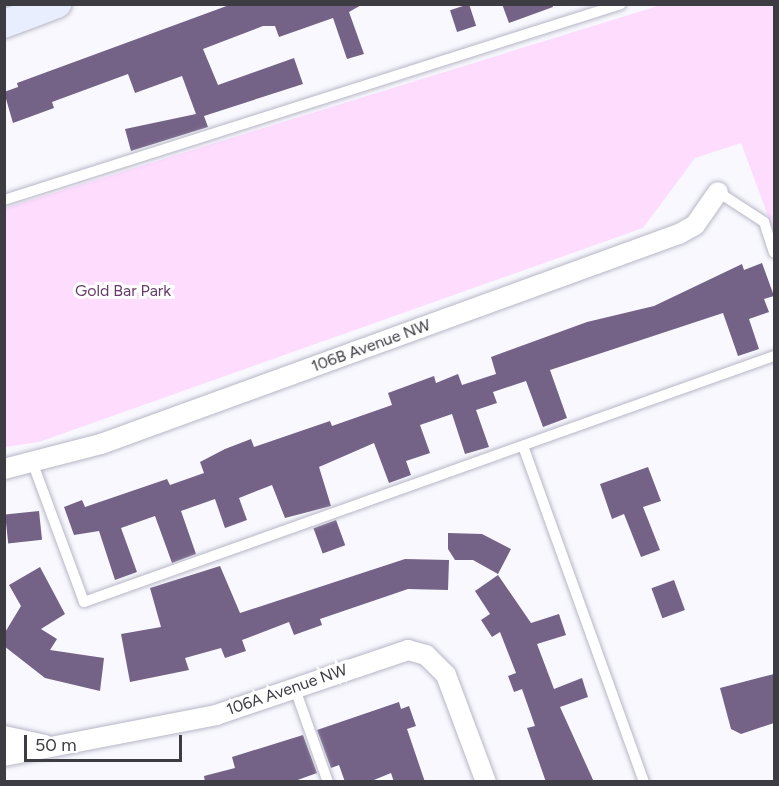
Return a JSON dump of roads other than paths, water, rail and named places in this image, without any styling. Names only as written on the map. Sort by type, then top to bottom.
[{"type":"street","points":[[4,24],[57,4]]},
{"type":"street","name":"106B Avenue NW","points":[[4,469],[33,464],[679,234],[695,225],[718,192]]},
{"type":"street","name":"106A Avenue NW","points":[[4,756],[57,748],[187,722],[295,689],[398,651],[426,655],[446,675],[486,782]]},
{"type":"street","points":[[4,736],[57,748]]},
{"type":"lane","points":[[4,200],[621,4]]},
{"type":"lane","points":[[718,192],[764,222],[774,252]]},
{"type":"lane","points":[[33,464],[84,602],[774,356]]},
{"type":"lane","points":[[523,446],[644,782]]},
{"type":"lane","points":[[295,689],[328,782]]},
{"type":"park label","name":"Gold Bar Park","points":[[123,291]]}]
